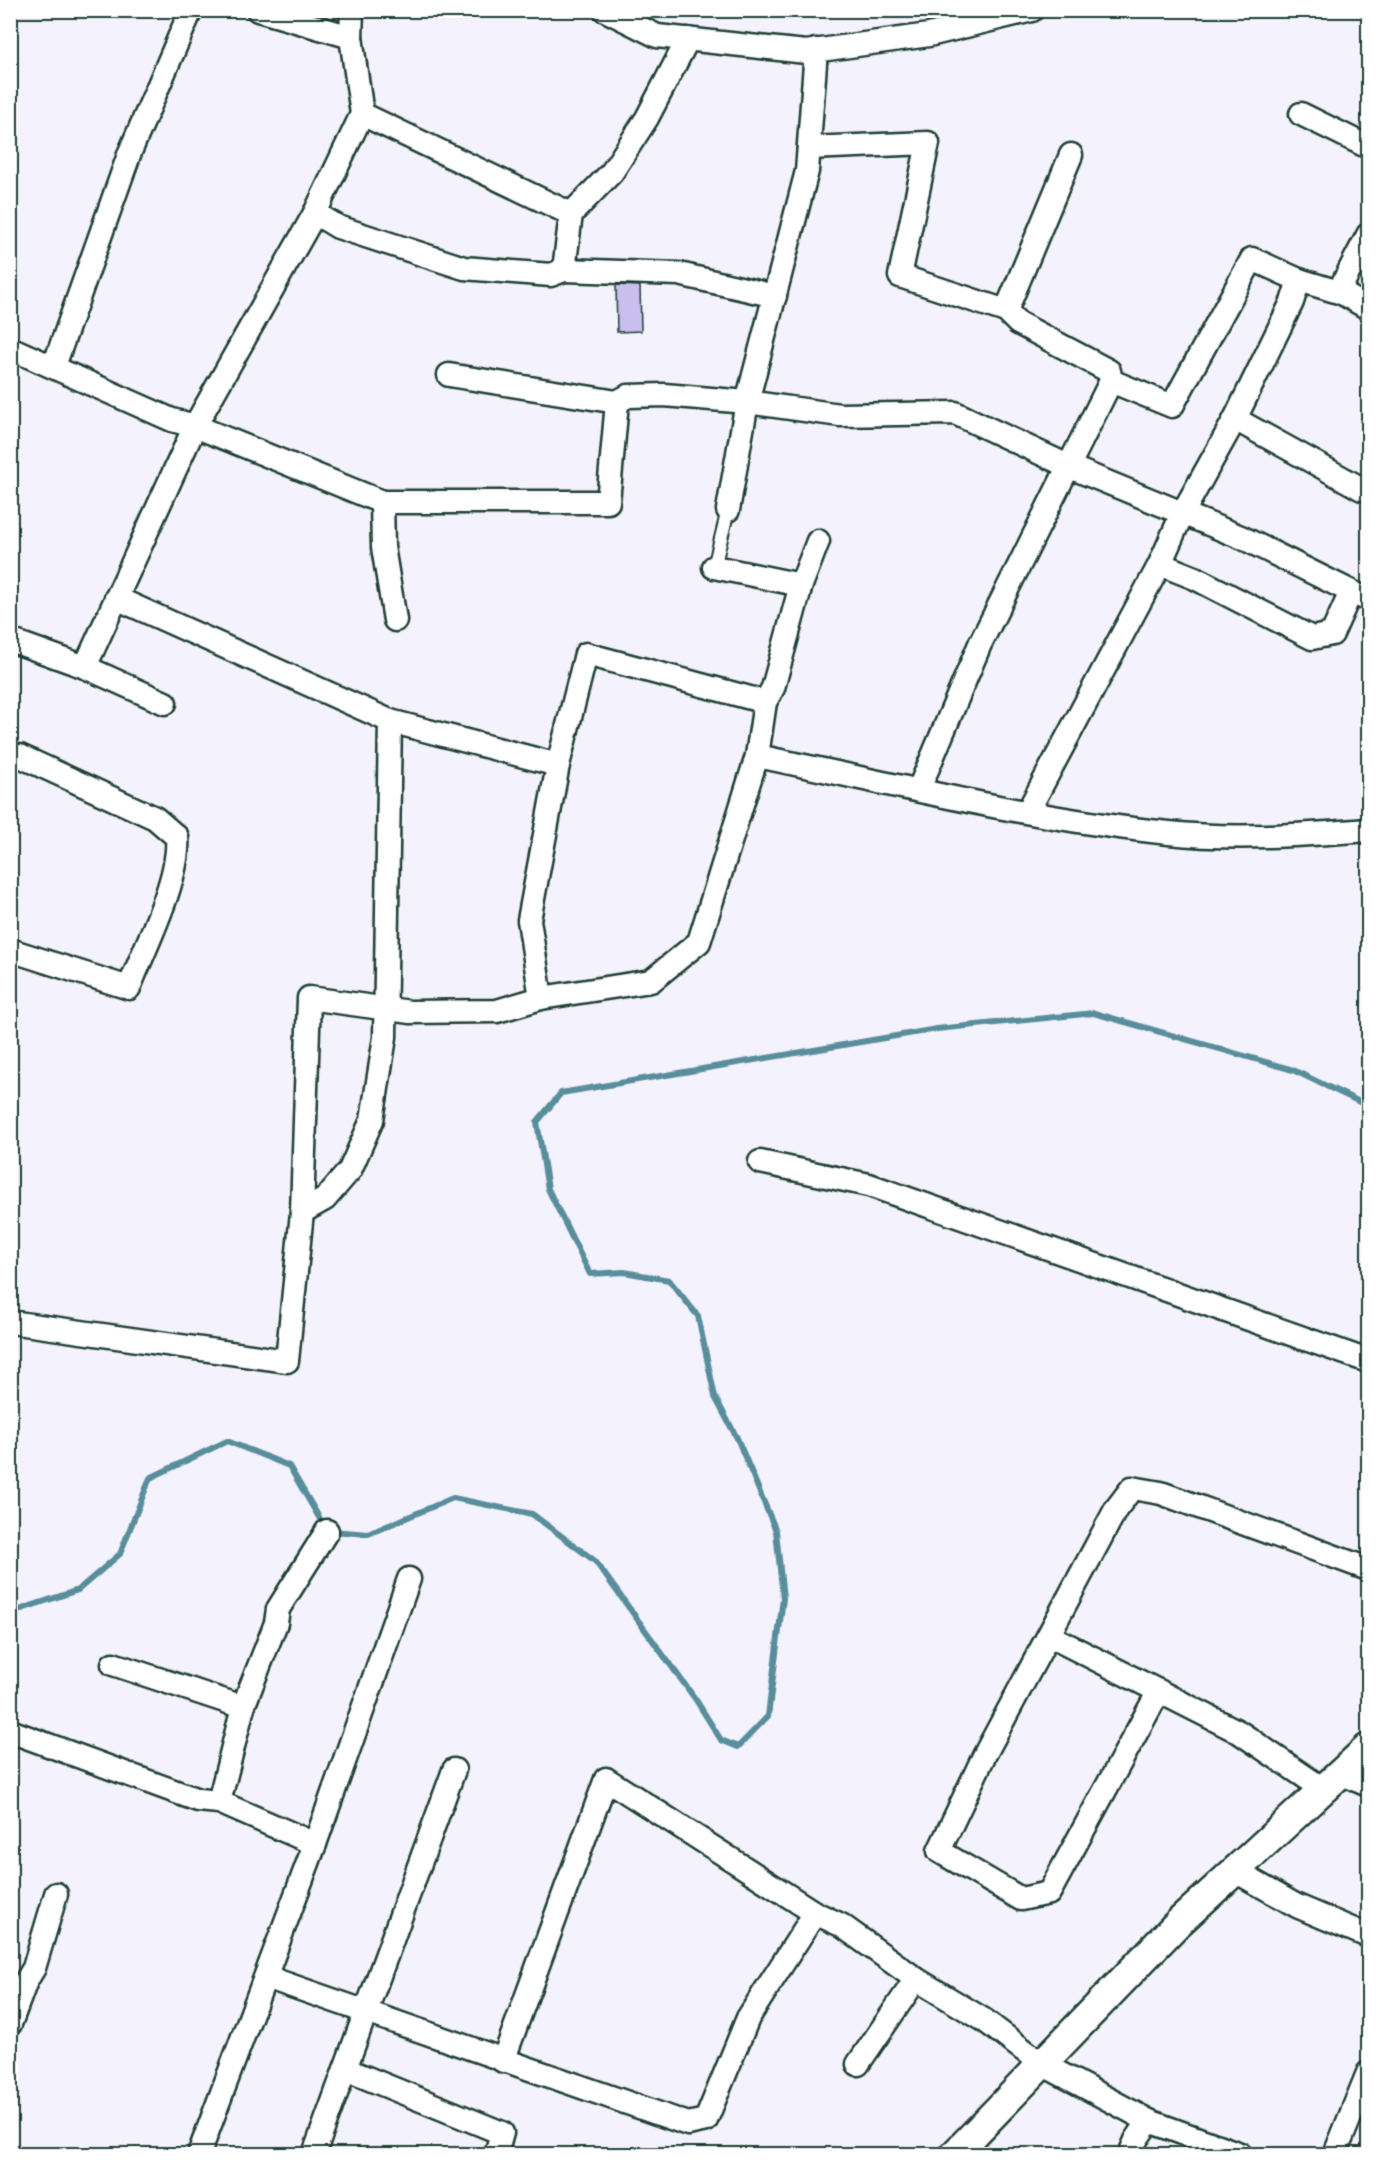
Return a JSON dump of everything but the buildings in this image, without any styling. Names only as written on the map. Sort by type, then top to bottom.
[{"type":"street","points":[[54,366],[130,152],[191,10]]},
{"type":"street","points":[[258,10],[351,37]]},
{"type":"street","points":[[85,667],[195,426],[315,213],[362,114],[351,37],[352,10]]},
{"type":"street","points":[[605,10],[657,36],[806,52],[929,35],[1025,11]]},
{"type":"street","points":[[564,270],[571,214],[612,172],[647,118],[688,39]]},
{"type":"street","points":[[728,510],[747,402],[807,171],[816,50]]},
{"type":"street","points":[[362,114],[571,214]]},
{"type":"street","points":[[1301,114],[1368,147]]},
{"type":"street","points":[[809,148],[928,143],[900,276],[1006,311],[1018,323],[1109,371],[1112,381],[980,644],[919,789]]},
{"type":"street","points":[[1006,311],[1071,155]]},
{"type":"street","points":[[315,213],[338,228],[464,268],[551,275],[564,270],[679,274],[775,296]]},
{"type":"street","points":[[1342,293],[1343,283],[1368,235]]},
{"type":"street","points":[[1112,381],[1172,406],[1252,259],[1299,280],[1342,293],[1368,308]]},
{"type":"street","points":[[1028,811],[1160,564],[1182,514],[1235,419],[1292,302],[1299,280]]},
{"type":"street","points":[[10,348],[172,420],[195,426],[382,502],[608,502],[617,402]]},
{"type":"street","points":[[449,375],[617,402],[628,396],[663,395],[747,402],[840,416],[954,413],[1070,467],[1243,538],[1360,596],[1332,634],[1312,638],[1195,578],[1160,564]]},
{"type":"street","points":[[1235,419],[1362,489],[1368,488]]},
{"type":"street","points":[[382,502],[382,547],[395,620]]},
{"type":"street","points":[[10,1322],[287,1361],[303,1212],[309,999],[410,1012],[497,1011],[541,998],[651,981],[699,942],[757,756],[765,702],[773,688],[801,585],[818,541]]},
{"type":"street","points":[[714,567],[801,585]]},
{"type":"street","points":[[116,598],[390,721],[558,765]]},
{"type":"street","points":[[10,640],[85,667],[165,703]]},
{"type":"street","points":[[541,998],[529,920],[558,765],[586,654],[765,702]]},
{"type":"street","points":[[303,1212],[325,1199],[350,1170],[372,1120],[385,1037],[390,721]]},
{"type":"street","points":[[10,950],[129,988],[172,876],[178,849],[177,837],[155,818],[20,756]]},
{"type":"street","points":[[757,756],[1028,811],[1170,834],[1295,836],[1368,830]]},
{"type":"street","points":[[760,1162],[869,1185],[1368,1361]]},
{"type":"street","points":[[1159,1691],[1049,1893],[1021,1899],[939,1851],[984,1756],[1116,1509],[1132,1488],[1161,1493],[1244,1526],[1368,1569]]},
{"type":"street","points":[[219,1802],[243,1707],[276,1623],[278,1609],[327,1531]]},
{"type":"street","points":[[199,2154],[315,1844],[409,1579]]},
{"type":"street","points":[[1050,1636],[1332,1781],[1368,1785]]},
{"type":"street","points":[[113,1664],[243,1707]]},
{"type":"street","points":[[10,1731],[198,1800],[219,1802],[315,1844]]},
{"type":"street","points":[[955,2154],[1175,1926],[1368,1748]]},
{"type":"street","points":[[314,2154],[454,1770]]},
{"type":"street","points":[[503,2061],[606,1779],[815,1913],[841,1925],[916,1979],[984,2020],[1042,2064],[1149,2121],[1239,2154]]},
{"type":"street","points":[[1235,1871],[1297,1906],[1368,1936]]},
{"type":"street","points":[[10,2024],[26,1980],[34,1968],[56,1894]]},
{"type":"street","points":[[266,1977],[688,2124],[706,2120],[748,2018],[815,1913]]},
{"type":"street","points":[[858,2064],[916,1979]]},
{"type":"street","points":[[345,2069],[502,2133],[496,2154]]},
{"type":"street","points":[[1335,2154],[1368,2073]]},
{"type":"street","points":[[1130,2154],[1149,2121]]},
{"type":"lane","points":[[714,567],[728,510]]},
{"type":"waterway","points":[[332,1531],[368,1534],[453,1498],[532,1514],[595,1561],[696,1700],[721,1740],[738,1747],[768,1716],[783,1598],[776,1531],[737,1438],[715,1397],[698,1316],[669,1280],[624,1272],[590,1274],[548,1189],[537,1122],[561,1093],[937,1029],[1094,1013],[1293,1070],[1368,1106]]},
{"type":"waterway","points":[[10,1613],[78,1590],[120,1554],[150,1478],[227,1441],[289,1466],[324,1526]]}]
